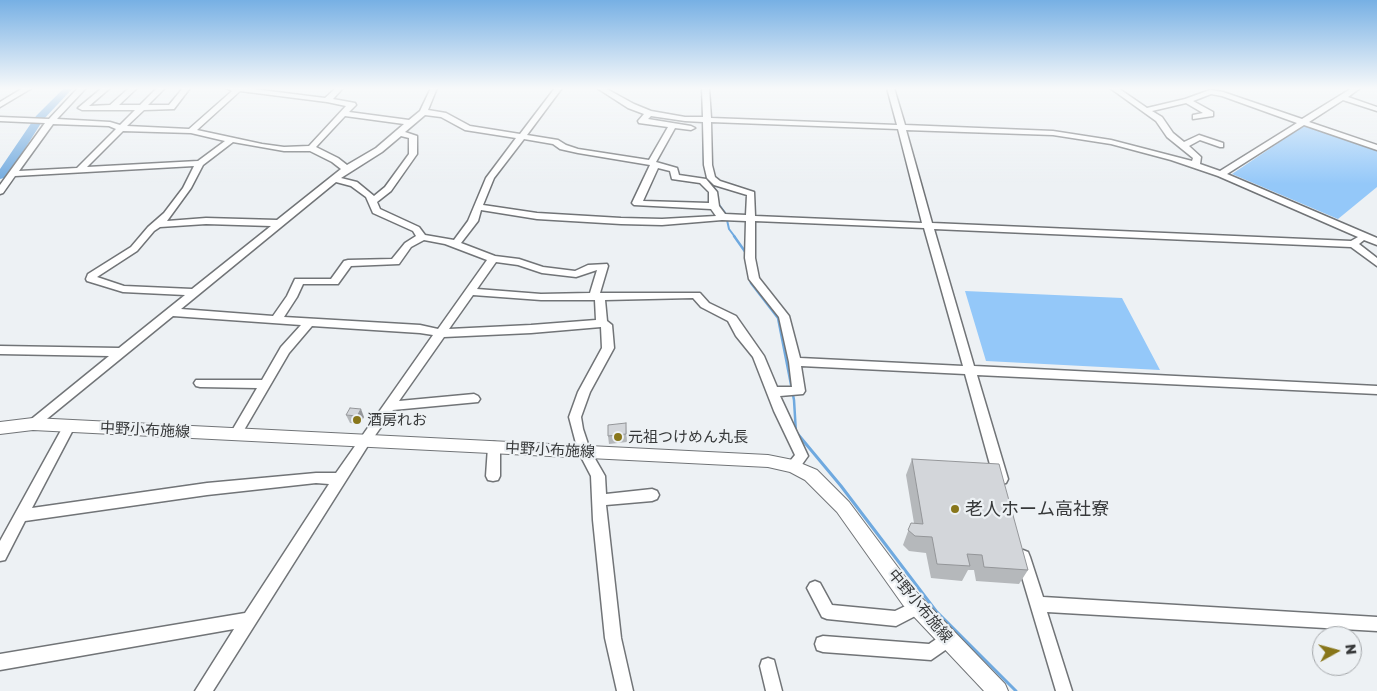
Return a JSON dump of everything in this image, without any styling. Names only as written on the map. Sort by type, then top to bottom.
[{"type":"main road","name":"中野小布施線","points":[[0,428],[33,424],[768,461],[793,466],[817,481],[843,507],[918,607],[998,691]]},
{"type":"street","points":[[35,120],[110,124],[121,128],[191,132],[284,149],[311,148],[335,160],[346,170]]},
{"type":"street","points":[[78,171],[129,120]]},
{"type":"street","points":[[191,132],[202,120]]},
{"type":"street","points":[[311,148],[336,120]]},
{"type":"street","points":[[392,120],[411,123]]},
{"type":"street","points":[[33,424],[346,170],[379,150],[414,120]]},
{"type":"street","points":[[453,120],[468,128],[555,142],[563,147],[578,151],[653,164],[674,170],[675,177],[703,181],[713,192],[714,206],[722,217]]},
{"type":"street","points":[[456,244],[473,221],[490,178],[535,120]]},
{"type":"street","points":[[643,120],[691,128]]},
{"type":"street","points":[[698,120],[1053,133],[1078,136],[1142,149],[1193,164],[1221,174],[1377,242]]},
{"type":"street","points":[[900,120],[1004,492]]},
{"type":"street","points":[[1160,120],[1170,134],[1197,157],[1197,162],[1193,164]]},
{"type":"street","points":[[707,121],[708,165],[711,178],[717,183],[751,194],[750,258],[754,279],[784,316],[795,362],[799,391],[772,392]]},
{"type":"street","points":[[1221,174],[1302,121],[1377,148]]},
{"type":"street","points":[[0,191],[50,122]]},
{"type":"street","points":[[673,125],[653,164],[637,204],[714,206]]},
{"type":"street","points":[[373,201],[388,189],[413,154],[413,136],[399,133]]},
{"type":"street","points":[[1183,146],[1195,135],[1220,145]]},
{"type":"street","points":[[196,292],[123,289],[91,279],[92,276],[134,249],[151,229],[167,216],[187,188],[200,164],[231,140]]},
{"type":"street","points":[[12,174],[200,164]]},
{"type":"street","points":[[335,179],[354,184],[370,196],[376,211],[416,229],[422,237],[456,244],[493,259],[519,262],[542,270],[576,274],[588,268],[603,266],[597,297],[602,323]]},
{"type":"street","points":[[479,208],[537,216],[621,221],[662,222],[722,217],[1353,244],[1377,263]]},
{"type":"street","points":[[158,224],[206,221],[281,223]]},
{"type":"street","points":[[1353,244],[1365,236]]},
{"type":"street","points":[[277,319],[292,297],[299,281],[334,282],[348,263],[395,262],[408,246],[422,237]]},
{"type":"street","points":[[203,691],[365,440],[493,259]]},
{"type":"street","points":[[471,292],[541,297],[696,295],[705,304],[732,319],[740,334],[758,356],[772,392],[802,456],[793,466]]},
{"type":"street","points":[[171,312],[420,329],[441,333],[602,323],[608,326],[608,348],[584,392],[575,417],[584,451],[598,476],[600,520],[613,638],[624,691]]},
{"type":"street","points":[[236,434],[285,350],[310,322]]},
{"type":"street","points":[[0,350],[123,352]]},
{"type":"street","points":[[795,362],[1377,390]]},
{"type":"street","points":[[200,383],[266,384]]},
{"type":"street","points":[[389,406],[474,399]]},
{"type":"street","points":[[0,555],[69,426]]},
{"type":"street","points":[[493,476],[494,447]]},
{"type":"street","points":[[21,516],[207,489],[316,478],[341,479]]},
{"type":"street","points":[[600,500],[652,495]]},
{"type":"street","points":[[1020,548],[1064,691]]},
{"type":"street","points":[[815,588],[827,612],[896,619],[918,607]]},
{"type":"street","points":[[1036,604],[1377,624]]},
{"type":"street","points":[[0,662],[251,619]]},
{"type":"street","points":[[823,644],[932,652],[948,639]]},
{"type":"street","points":[[768,666],[774,691]]},
{"type":"shaded area","points":[[1305,125],[1377,151],[1377,187],[1338,219],[1232,174]]},
{"type":"shaded area","points":[[965,291],[1122,298],[1160,370],[986,361]]},
{"type":"building","points":[[350,408],[361,409],[357,416],[346,415]]},
{"type":"building","points":[[626,423],[626,434],[608,436],[608,425]]},
{"type":"building","name":"老人ホーム高社寮","points":[[912,459],[999,464],[1028,570],[984,567],[982,555],[967,554],[970,566],[937,564],[932,537],[915,536],[908,530],[911,523],[923,524]]},
{"type":"waterway","points":[[0,176],[38,120]]},
{"type":"waterway","points":[[703,130],[704,165],[708,179],[717,192],[717,202],[726,214]]},
{"type":"waterway","points":[[727,220],[729,229],[735,237]]},
{"type":"waterway","points":[[734,236],[746,253]]},
{"type":"waterway","points":[[750,278],[751,283],[778,318],[794,400],[796,433]]},
{"type":"waterway","points":[[796,432],[841,486],[936,611],[1016,691]]},
{"type":"place","name":"酒房れお","points":[[357,420]]},
{"type":"place","name":"元祖つけめん丸長","points":[[618,437]]},
{"type":"place","name":"老人ホーム高社寮","points":[[955,509]]}]
